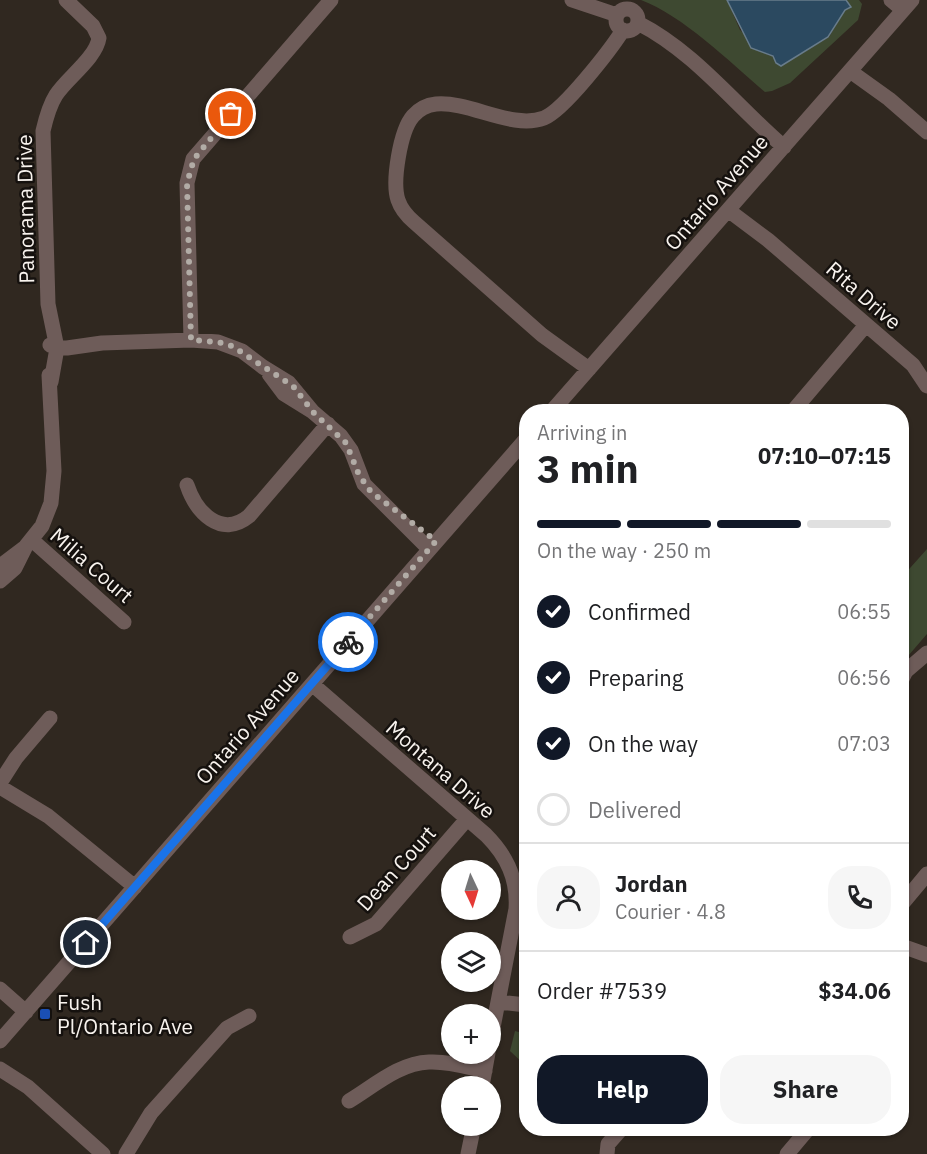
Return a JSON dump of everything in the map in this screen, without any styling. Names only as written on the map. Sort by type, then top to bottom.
[{"type":"street","name":"Panorama Drive","points":[[0,581],[15,568],[48,514],[53,488],[51,382],[47,363],[55,345],[45,324],[48,304],[43,131],[56,95],[91,54],[99,38],[93,26],[66,0]]},
{"type":"street","points":[[191,340],[186,206],[187,183],[194,159],[331,0]]},
{"type":"street","points":[[572,0],[620,23]]},
{"type":"street","points":[[891,0],[907,3]]},
{"type":"street","name":"Ontario Avenue","points":[[558,404],[907,3]]},
{"type":"street","points":[[586,373],[567,363],[542,335],[406,215],[398,201],[396,182],[405,129],[418,111],[433,104],[452,105],[527,120],[537,120],[551,115],[609,50],[626,9],[633,10],[638,16],[638,23],[674,45],[733,96],[749,116],[787,143]]},
{"type":"street","points":[[853,67],[927,132]]},
{"type":"street","name":"Rita Drive","points":[[731,207],[912,365],[927,386]]},
{"type":"street","points":[[799,404],[866,325]]},
{"type":"street","points":[[55,345],[191,340],[218,342],[242,351],[293,386],[313,412],[328,424],[351,450],[364,484],[433,545]]},
{"type":"street","points":[[187,485],[194,500],[214,521],[228,525],[241,522],[328,424]]},
{"type":"street","name":"Ontario Avenue","points":[[0,1041],[519,448]]},
{"type":"street","name":"Panorama Drive","points":[[0,569],[29,543]]},
{"type":"street","name":"Milia Court","points":[[29,543],[124,622]]},
{"type":"street","points":[[909,669],[927,658]]},
{"type":"street","name":"Montana Drive","points":[[312,684],[467,819],[496,846],[509,867],[516,889],[516,909],[499,1004]]},
{"type":"street","points":[[50,718],[16,758],[0,785],[48,816],[132,889]]},
{"type":"street","name":"Dean Court","points":[[350,937],[376,924],[467,819]]},
{"type":"street","points":[[909,896],[927,874]]},
{"type":"street","points":[[909,949],[927,955]]},
{"type":"street","points":[[0,989],[26,1012]]},
{"type":"street","points":[[500,998],[519,1002]]},
{"type":"street","points":[[126,1154],[151,1113],[226,1028],[249,1016]]},
{"type":"street","points":[[0,1056],[28,1088]]},
{"type":"street","points":[[349,1101],[396,1071],[417,1063],[444,1062],[478,1076]]},
{"type":"street","points":[[0,1069],[28,1088],[103,1154]]},
{"type":"street","points":[[468,1154],[472,1136]]},
{"type":"street","points":[[607,1154],[609,1144],[616,1136]]},
{"type":"street","points":[[787,1154],[802,1136]]},
{"type":"green space","points":[[641,0],[727,0],[740,30],[768,55],[774,56],[781,66],[829,37],[845,10],[846,0],[859,0],[862,4],[858,20],[790,83],[765,92],[689,28],[657,7]]},
{"type":"green space","points":[[927,549],[927,634],[909,655],[909,569]]},
{"type":"green space","points":[[515,1031],[519,1032],[519,1059],[510,1051]]},
{"type":"water","points":[[727,0],[846,0],[851,7],[845,10],[828,37],[781,66],[776,63],[773,56],[751,48]]},
{"type":"way so far","points":[[231,114],[203,146],[189,171],[186,206],[191,340],[205,340],[232,346],[293,386],[313,412],[346,443],[351,450],[359,475],[371,492],[436,541],[348,642]]},
{"type":"place","name":"Fush Pl/Ontario Ave","points":[[45,1014]]},
{"type":"route","points":[[86,943],[348,642]]}]
